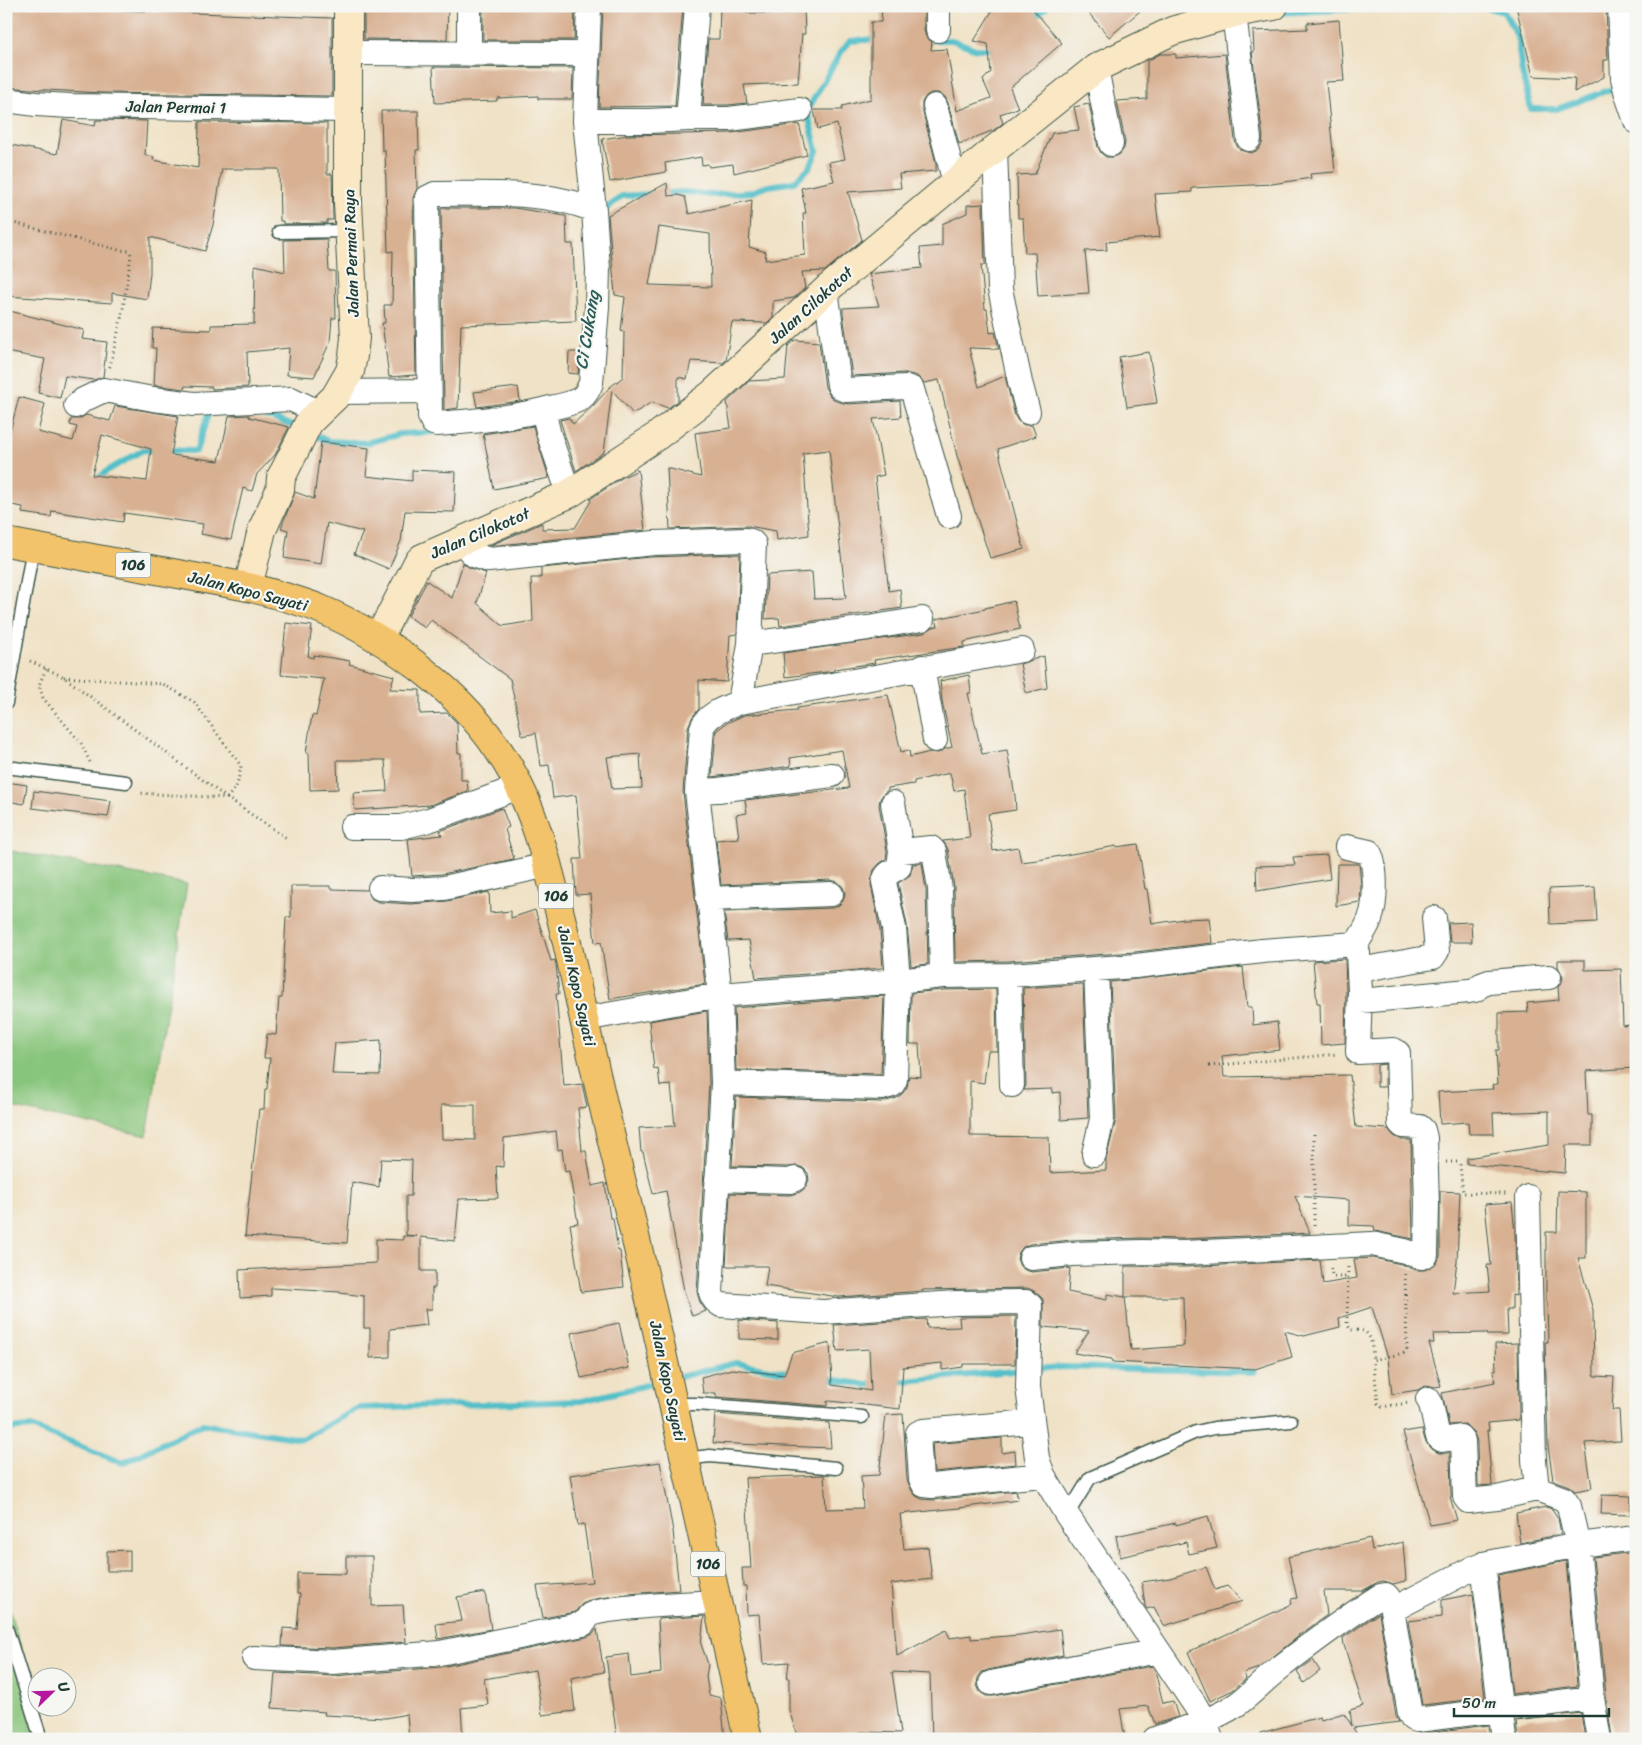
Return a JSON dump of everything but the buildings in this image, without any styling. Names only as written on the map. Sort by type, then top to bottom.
[{"type":"main road","name":"Jalan Kopo Sayati","points":[[6,542],[241,586],[285,597],[316,608],[350,623],[378,639],[442,686],[467,710],[507,763],[536,827],[548,865],[570,954],[748,1739]]},
{"type":"street","name":"Jalan Permai Raya","points":[[241,586],[250,528],[270,486],[287,465],[314,417],[339,392],[350,371],[353,356],[355,338],[349,231],[347,110],[348,6]]},
{"type":"street","points":[[468,54],[469,6]]},
{"type":"street","points":[[589,6],[585,121],[594,210],[598,268],[591,383],[586,393],[580,398],[545,419],[433,423],[430,417],[427,198],[434,194],[509,195],[554,199],[580,204],[594,210]]},
{"type":"street","points":[[688,119],[697,6]]},
{"type":"street","points":[[938,6],[938,30]]},
{"type":"street","points":[[1620,6],[1625,86],[1636,121]]},
{"type":"street","points":[[1249,139],[1250,10]]},
{"type":"street","name":"Jalan Cilokotot","points":[[378,639],[418,562],[427,555],[569,494],[657,436],[711,395],[826,290],[995,149],[1096,68],[1172,31],[1250,10]]},
{"type":"street","points":[[347,53],[587,54]]},
{"type":"street","points":[[1096,68],[1111,144]]},
{"type":"street","name":"Jalan Permai 1","points":[[6,100],[70,106],[347,110]]},
{"type":"street","points":[[935,106],[955,182]]},
{"type":"street","points":[[585,121],[729,118],[800,110]]},
{"type":"street","points":[[995,149],[1000,289],[1028,412]]},
{"type":"street","points":[[826,290],[839,385],[847,390],[906,387],[912,389],[949,516]]},
{"type":"street","points":[[76,406],[83,400],[104,390],[194,404],[291,399],[314,417]]},
{"type":"street","points":[[339,392],[430,392]]},
{"type":"street","points":[[545,419],[569,494]]},
{"type":"street","points":[[461,542],[474,555],[489,560],[654,542],[751,541],[754,544],[755,550],[750,644],[740,702]]},
{"type":"street","points":[[750,644],[922,619]]},
{"type":"street","points":[[1022,650],[740,702],[711,715],[705,720],[702,728],[697,791],[720,995],[723,1083],[716,1179],[711,1293],[715,1302],[721,1305],[823,1312],[956,1303],[1026,1302],[1030,1305],[1028,1387],[1036,1458],[1043,1475],[1208,1731]]},
{"type":"street","points":[[922,667],[935,740]]},
{"type":"street","points":[[697,791],[718,790],[832,774]]},
{"type":"street","points":[[352,827],[401,827],[429,820],[519,787]]},
{"type":"street","points":[[723,1083],[882,1088],[892,1085],[895,1080],[898,981],[894,928],[884,882],[885,876],[889,872],[899,867],[901,851],[893,803]]},
{"type":"street","points":[[1031,1258],[1081,1254],[1183,1253],[1372,1244],[1405,1251],[1421,1257],[1426,1255],[1426,1162],[1423,1130],[1417,1126],[1403,1126],[1400,1124],[1398,1053],[1394,1050],[1358,1052],[1360,1001],[1356,944],[1371,919],[1375,884],[1373,859],[1369,852],[1347,847]]},
{"type":"street","points":[[901,851],[926,848],[931,848],[934,851],[940,889],[942,976]]},
{"type":"street","points":[[380,888],[412,890],[449,887],[548,865]]},
{"type":"street","points":[[708,899],[831,894]]},
{"type":"street","points":[[1359,970],[1433,957],[1437,951],[1434,918]]},
{"type":"street","points":[[584,1019],[720,995],[942,976],[1009,975],[1096,969],[1180,962],[1262,951],[1356,944]]},
{"type":"street","points":[[1094,1154],[1094,1147],[1102,1119],[1096,969]]},
{"type":"street","points":[[1009,975],[1012,1085]]},
{"type":"street","points":[[1360,1001],[1460,993],[1475,990],[1481,984],[1488,982],[1549,976]]},
{"type":"street","points":[[716,1179],[790,1181],[794,1179]]},
{"type":"street","points":[[1528,1197],[1534,1460],[1537,1490]]},
{"type":"street","points":[[1428,1399],[1431,1404],[1438,1437],[1442,1440],[1460,1437],[1462,1441],[1464,1497],[1468,1501],[1497,1498],[1537,1490],[1564,1499],[1569,1506],[1578,1545],[1592,1698],[1599,1739]]},
{"type":"street","points":[[1032,1422],[923,1431],[918,1433],[921,1479],[924,1485],[932,1486],[1043,1475]]},
{"type":"street","points":[[1390,1604],[1483,1564],[1578,1545],[1636,1538]]},
{"type":"street","points":[[1483,1564],[1499,1710],[1504,1739]]},
{"type":"street","points":[[1155,1739],[1208,1731],[1279,1668],[1350,1616],[1380,1596],[1386,1595],[1390,1604],[1410,1714],[1413,1719],[1592,1698]]},
{"type":"street","points":[[254,1658],[333,1662],[440,1653],[583,1624],[588,1616],[595,1613],[630,1608],[717,1602]]},
{"type":"street","points":[[991,1683],[1158,1651]]},
{"type":"lane","points":[[279,232],[349,231]]},
{"type":"lane","points":[[6,703],[33,547]]},
{"type":"lane","points":[[6,767],[126,782]]},
{"type":"lane","points":[[671,1397],[697,1404],[862,1417]]},
{"type":"lane","points":[[1067,1515],[1090,1478],[1196,1432],[1214,1428],[1291,1421]]},
{"type":"lane","points":[[685,1459],[710,1456],[836,1468]]},
{"type":"lane","points":[[6,1627],[30,1698],[41,1739]]},
{"type":"path","points":[[6,221],[119,250],[130,251],[122,315],[104,390]]},
{"type":"path","points":[[15,654],[64,677],[227,798],[288,840]]},
{"type":"path","points":[[46,669],[39,685],[43,698],[81,743],[98,779],[130,793],[227,798]]},
{"type":"path","points":[[64,677],[163,684],[194,702],[241,766],[237,786],[227,798]]},
{"type":"path","points":[[1209,1066],[1358,1052]]},
{"type":"path","points":[[1314,1134],[1314,1246]]},
{"type":"path","points":[[1426,1162],[1458,1162],[1463,1193],[1465,1194],[1525,1194],[1528,1197]]},
{"type":"path","points":[[1348,1245],[1347,1324],[1351,1330],[1364,1331],[1371,1343],[1378,1403],[1382,1407],[1428,1399]]},
{"type":"path","points":[[1373,1360],[1404,1353],[1407,1349],[1405,1251]]},
{"type":"green space","points":[[6,850],[187,884],[147,1136],[6,1106]]},
{"type":"green space","points":[[6,1599],[28,1671],[28,1718],[43,1718],[50,1739],[6,1739]]},
{"type":"waterway","name":"Ci Cukang","points":[[1032,21],[1047,6]]},
{"type":"waterway","name":"Ci Cukang","points":[[1279,13],[1407,6]]},
{"type":"waterway","name":"Ci Cukang","points":[[1481,6],[1504,12],[1517,36],[1522,72],[1531,109],[1557,109],[1620,86]]},
{"type":"waterway","name":"Ci Cukang","points":[[601,213],[622,196],[686,192],[712,195],[753,192],[763,187],[794,182],[810,167],[817,151],[807,111],[839,55],[850,41],[878,39]]},
{"type":"waterway","name":"Ci Cukang","points":[[921,40],[952,40],[976,49],[997,49]]},
{"type":"waterway","name":"Ci Cukang","points":[[251,410],[298,428]]},
{"type":"waterway","name":"Ci Cukang","points":[[96,480],[107,471],[143,450],[196,451],[209,412],[214,412]]},
{"type":"waterway","name":"Ci Cukang","points":[[310,433],[328,441],[366,443],[401,434],[434,432]]},
{"type":"waterway","points":[[675,1378],[736,1363],[792,1373]]},
{"type":"waterway","points":[[1033,1369],[1063,1367],[1254,1372]]},
{"type":"waterway","points":[[894,1382],[1023,1370]]},
{"type":"waterway","points":[[825,1378],[866,1385],[879,1384]]},
{"type":"waterway","points":[[6,1429],[31,1427],[123,1463],[202,1424],[302,1439],[358,1408],[582,1401],[663,1381]]}]
